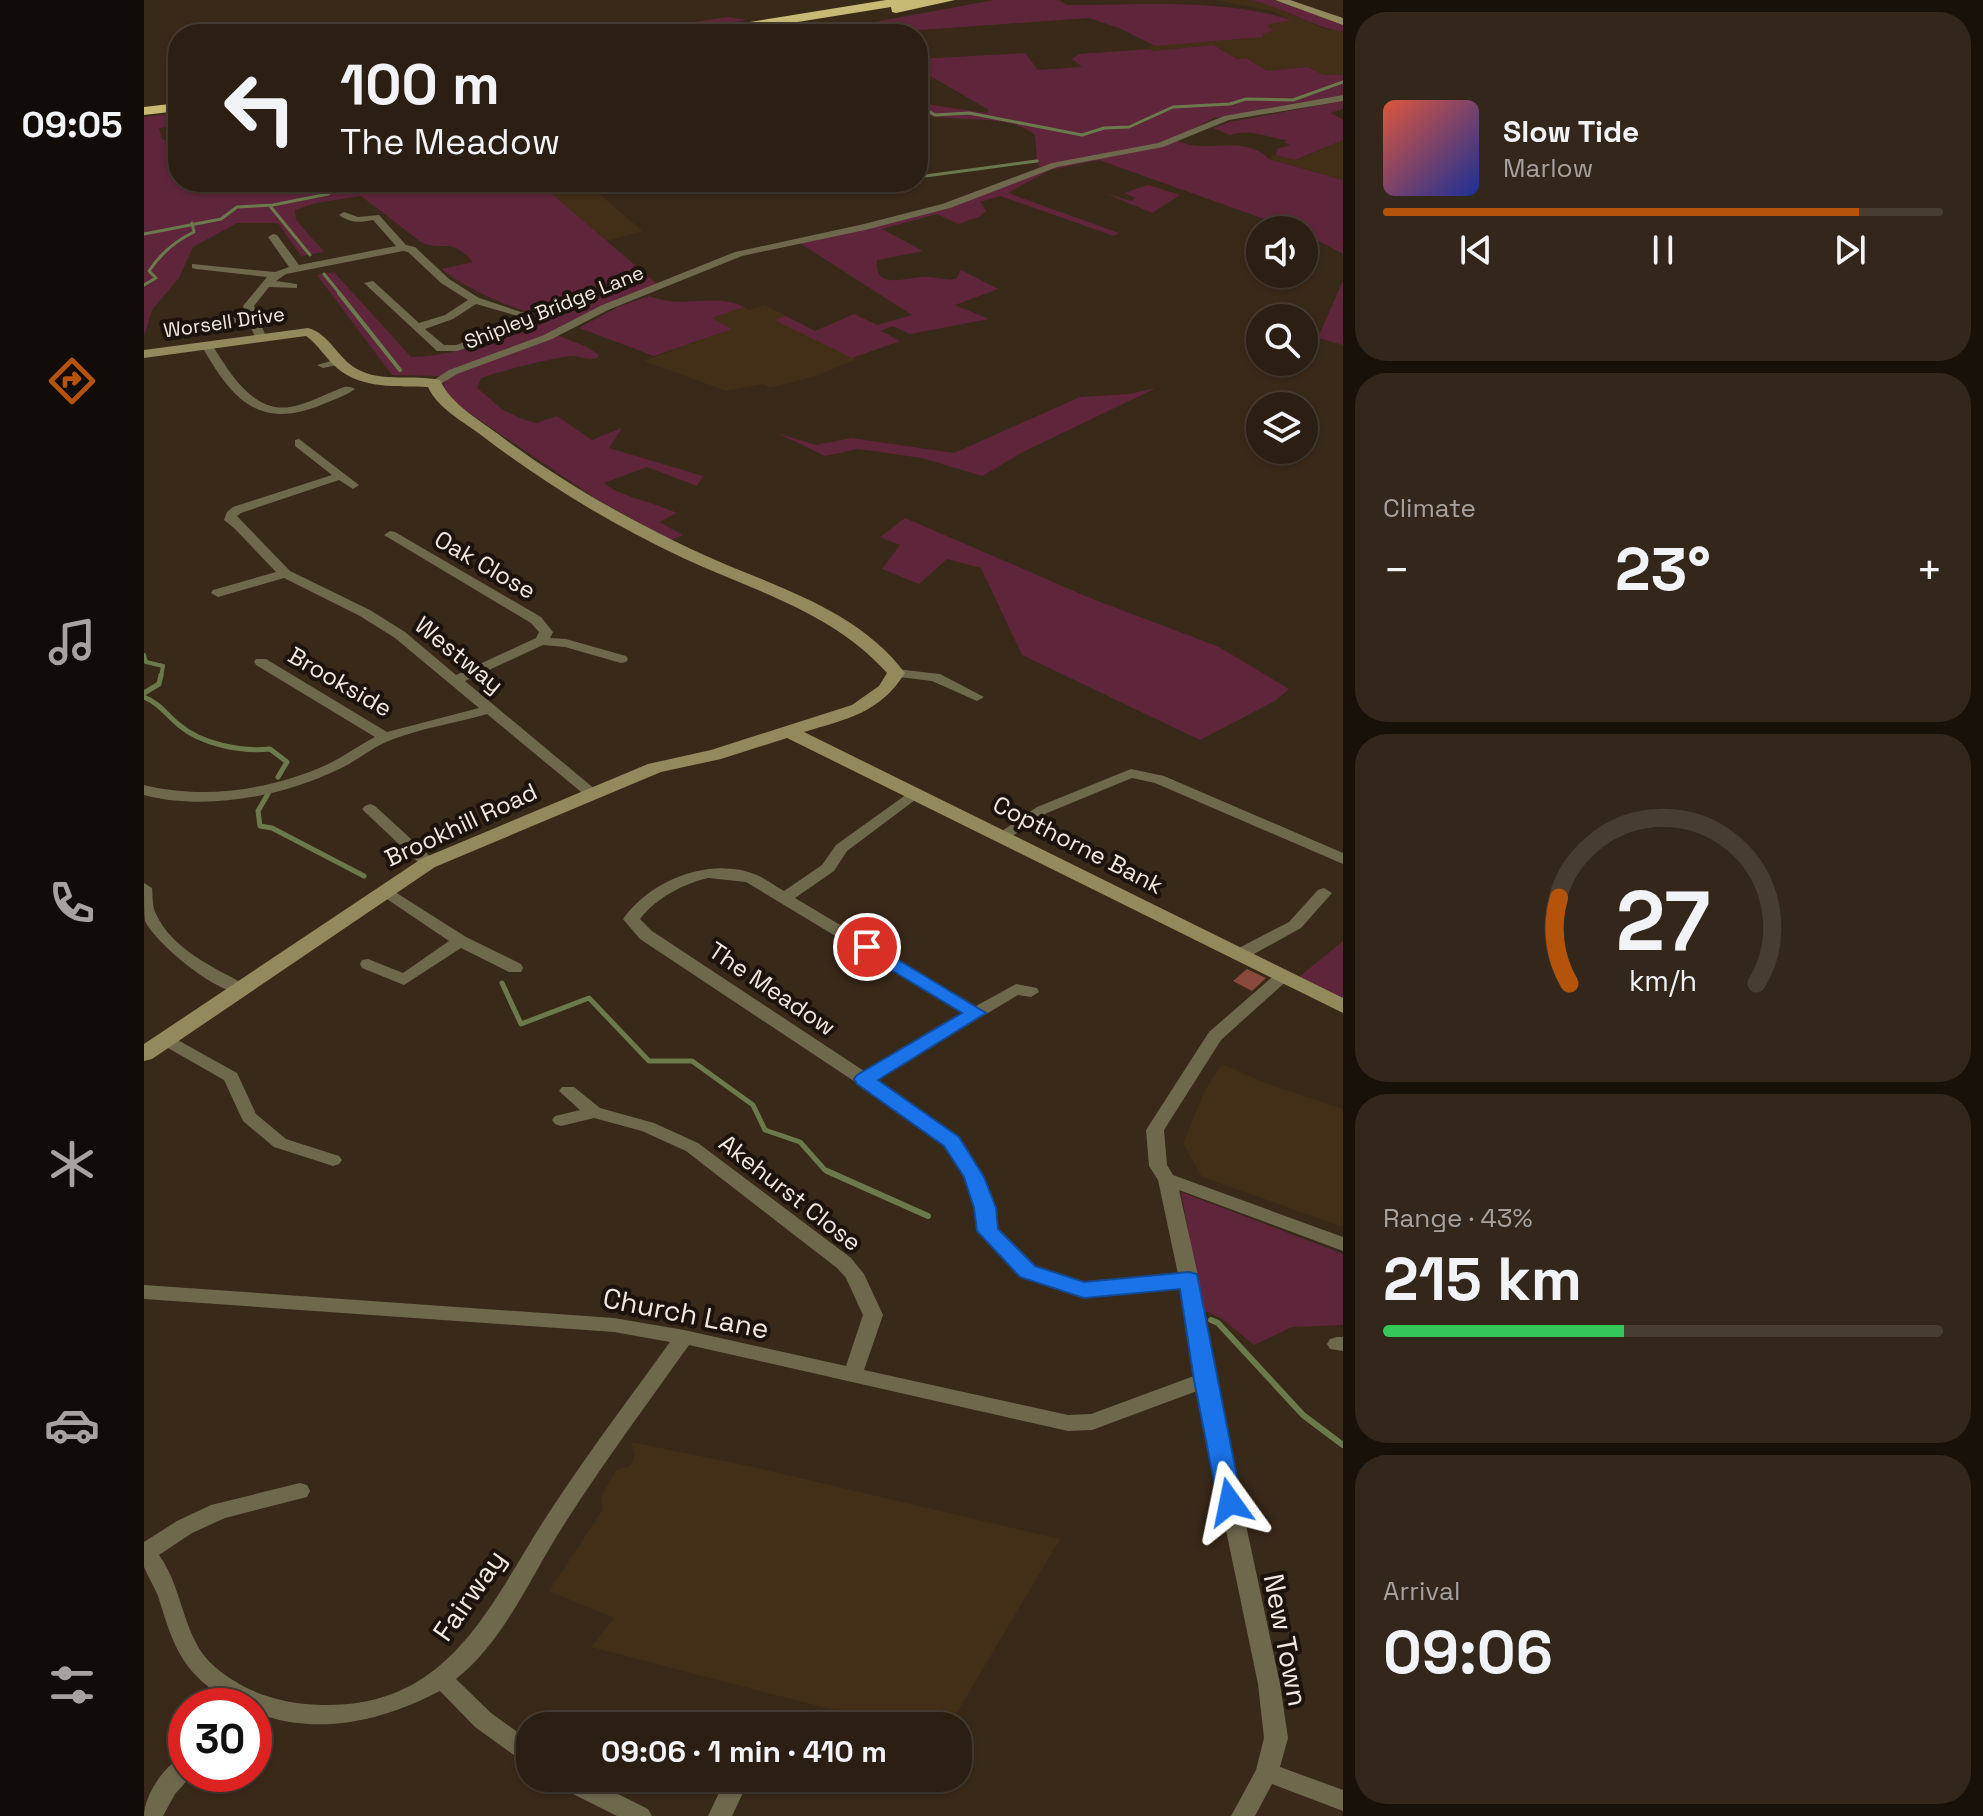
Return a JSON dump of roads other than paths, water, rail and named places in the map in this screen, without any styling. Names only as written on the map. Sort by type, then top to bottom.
[{"type":"highway","points":[[761,24],[909,0]]},
{"type":"highway","points":[[807,24],[949,0]]},
{"type":"highway","points":[[144,103],[168,100]]},
{"type":"highway","points":[[144,111],[168,108]]},
{"type":"street","points":[[1280,0],[1343,22]]},
{"type":"street","name":"Shipley Bridge Lane","points":[[435,383],[453,372],[548,337],[604,308],[739,254],[946,206],[1055,165],[1160,145],[1227,118],[1343,98]]},
{"type":"street","points":[[344,215],[357,220],[374,215],[403,248]]},
{"type":"street","points":[[273,237],[295,267]]},
{"type":"street","points":[[260,337],[251,317],[249,303],[270,279],[295,267],[403,248],[411,249],[445,281],[475,300],[528,316]]},
{"type":"street","points":[[203,253],[195,272],[270,279],[293,286]]},
{"type":"street","points":[[369,283],[441,349],[457,348],[503,333]]},
{"type":"street","points":[[416,328],[449,317],[475,300]]},
{"type":"street","points":[[180,328],[251,317]]},
{"type":"street","name":"Worsell Drive","points":[[144,354],[308,332],[321,340],[331,363],[354,374],[367,378],[435,383]]},
{"type":"street","points":[[207,345],[241,391],[273,416],[349,389]]},
{"type":"street","points":[[435,383],[444,400],[527,463],[599,510],[688,554],[837,620],[875,649],[896,673],[935,677],[977,697]]},
{"type":"street","points":[[299,443],[353,485]]},
{"type":"street","name":"Westway","points":[[340,476],[231,515],[230,520],[285,574],[365,613],[400,635],[591,793]]},
{"type":"street","name":"Oak Close","points":[[390,535],[536,620],[546,632],[541,641]]},
{"type":"street","points":[[217,593],[285,574]]},
{"type":"street","points":[[456,680],[541,641],[566,643],[624,660]]},
{"type":"street","name":"Brookside","points":[[261,662],[385,737],[491,709]]},
{"type":"street","points":[[790,732],[858,709],[886,689],[896,673]]},
{"type":"street","name":"Brookhill Road","points":[[144,1054],[428,863],[655,768],[715,755],[790,732]]},
{"type":"street","name":"Copthorne Bank","points":[[790,732],[1343,1006]]},
{"type":"street","points":[[144,790],[194,801],[241,793],[328,769],[385,737]]},
{"type":"street","points":[[1003,836],[1042,810],[1131,773],[1159,779],[1343,859]]},
{"type":"street","points":[[785,897],[828,868],[841,848],[914,794]]},
{"type":"street","points":[[370,809],[428,863]]},
{"type":"street","name":"The Meadow","points":[[976,1013],[751,878],[718,873],[695,877],[644,902],[631,919],[646,935],[952,1141],[974,1177],[985,1208],[988,1231],[1028,1271],[1084,1290],[1189,1280]]},
{"type":"street","points":[[144,888],[146,913],[186,959],[240,989]]},
{"type":"street","points":[[384,890],[460,941],[515,968]]},
{"type":"street","points":[[1239,955],[1295,925],[1316,896]]},
{"type":"street","points":[[368,964],[404,980],[460,941]]},
{"type":"street","name":"New Town","points":[[1243,1816],[1267,1772],[1276,1738],[1269,1684],[1205,1380],[1189,1280],[1167,1179],[1158,1166],[1155,1130],[1215,1036],[1283,977]]},
{"type":"street","points":[[864,1079],[1021,988]]},
{"type":"street","points":[[167,1040],[231,1077],[249,1117],[280,1143],[333,1160]]},
{"type":"street","name":"Akehurst Close","points":[[568,1091],[594,1112],[648,1127],[692,1147],[844,1263],[854,1274],[873,1315],[852,1376]]},
{"type":"street","name":"Akehurst Close","points":[[561,1120],[594,1112]]},
{"type":"street","points":[[1167,1179],[1343,1244]]},
{"type":"street","name":"Church Lane","points":[[144,1292],[614,1325],[684,1337],[1068,1423],[1092,1422],[1205,1380]]},
{"type":"street","name":"Fairway","points":[[272,1710],[321,1716],[394,1702],[441,1678],[463,1660],[499,1610],[558,1516],[684,1337]]},
{"type":"street","points":[[145,1552],[201,1516],[242,1502],[300,1491]]},
{"type":"street","name":"Fairway","points":[[145,1552],[163,1579],[179,1633],[190,1655],[222,1688]]},
{"type":"street","points":[[441,1678],[483,1720],[516,1744]]},
{"type":"street","points":[[1267,1772],[1343,1801]]},
{"type":"street","points":[[151,1816],[168,1786]]},
{"type":"street","points":[[591,1792],[640,1816]]},
{"type":"street","points":[[720,1816],[731,1792]]},
{"type":"waterway","points":[[928,111],[935,115],[969,113],[1082,135],[1104,128],[1129,127],[1173,107],[1230,104],[1246,99],[1293,100],[1343,82]]},
{"type":"waterway","points":[[928,176],[1037,161]]},
{"type":"waterway","points":[[192,225],[221,219],[237,207],[273,205],[331,192]]},
{"type":"waterway","points":[[270,206],[310,255]]},
{"type":"waterway","points":[[144,234],[192,225]]},
{"type":"waterway","points":[[144,285],[156,278],[149,271],[164,253],[194,232],[192,225]]},
{"type":"waterway","points":[[324,274],[341,295]]},
{"type":"waterway","points":[[339,293],[400,370]]},
{"type":"waterway","points":[[144,655],[146,662],[163,666],[161,677]]},
{"type":"waterway","points":[[144,693],[159,684],[161,675]]},
{"type":"waterway","points":[[144,697],[188,732],[210,742],[234,748],[270,749],[287,762],[278,777]]},
{"type":"waterway","points":[[269,792],[258,811],[260,826],[272,828],[364,876]]},
{"type":"waterway","points":[[502,983],[521,1024],[589,998],[649,1061],[692,1061],[753,1105],[765,1130],[800,1142],[825,1170],[832,1173]]},
{"type":"waterway","points":[[827,1171],[928,1216]]},
{"type":"waterway","points":[[1211,1320],[1218,1323],[1303,1415],[1343,1445]]}]
